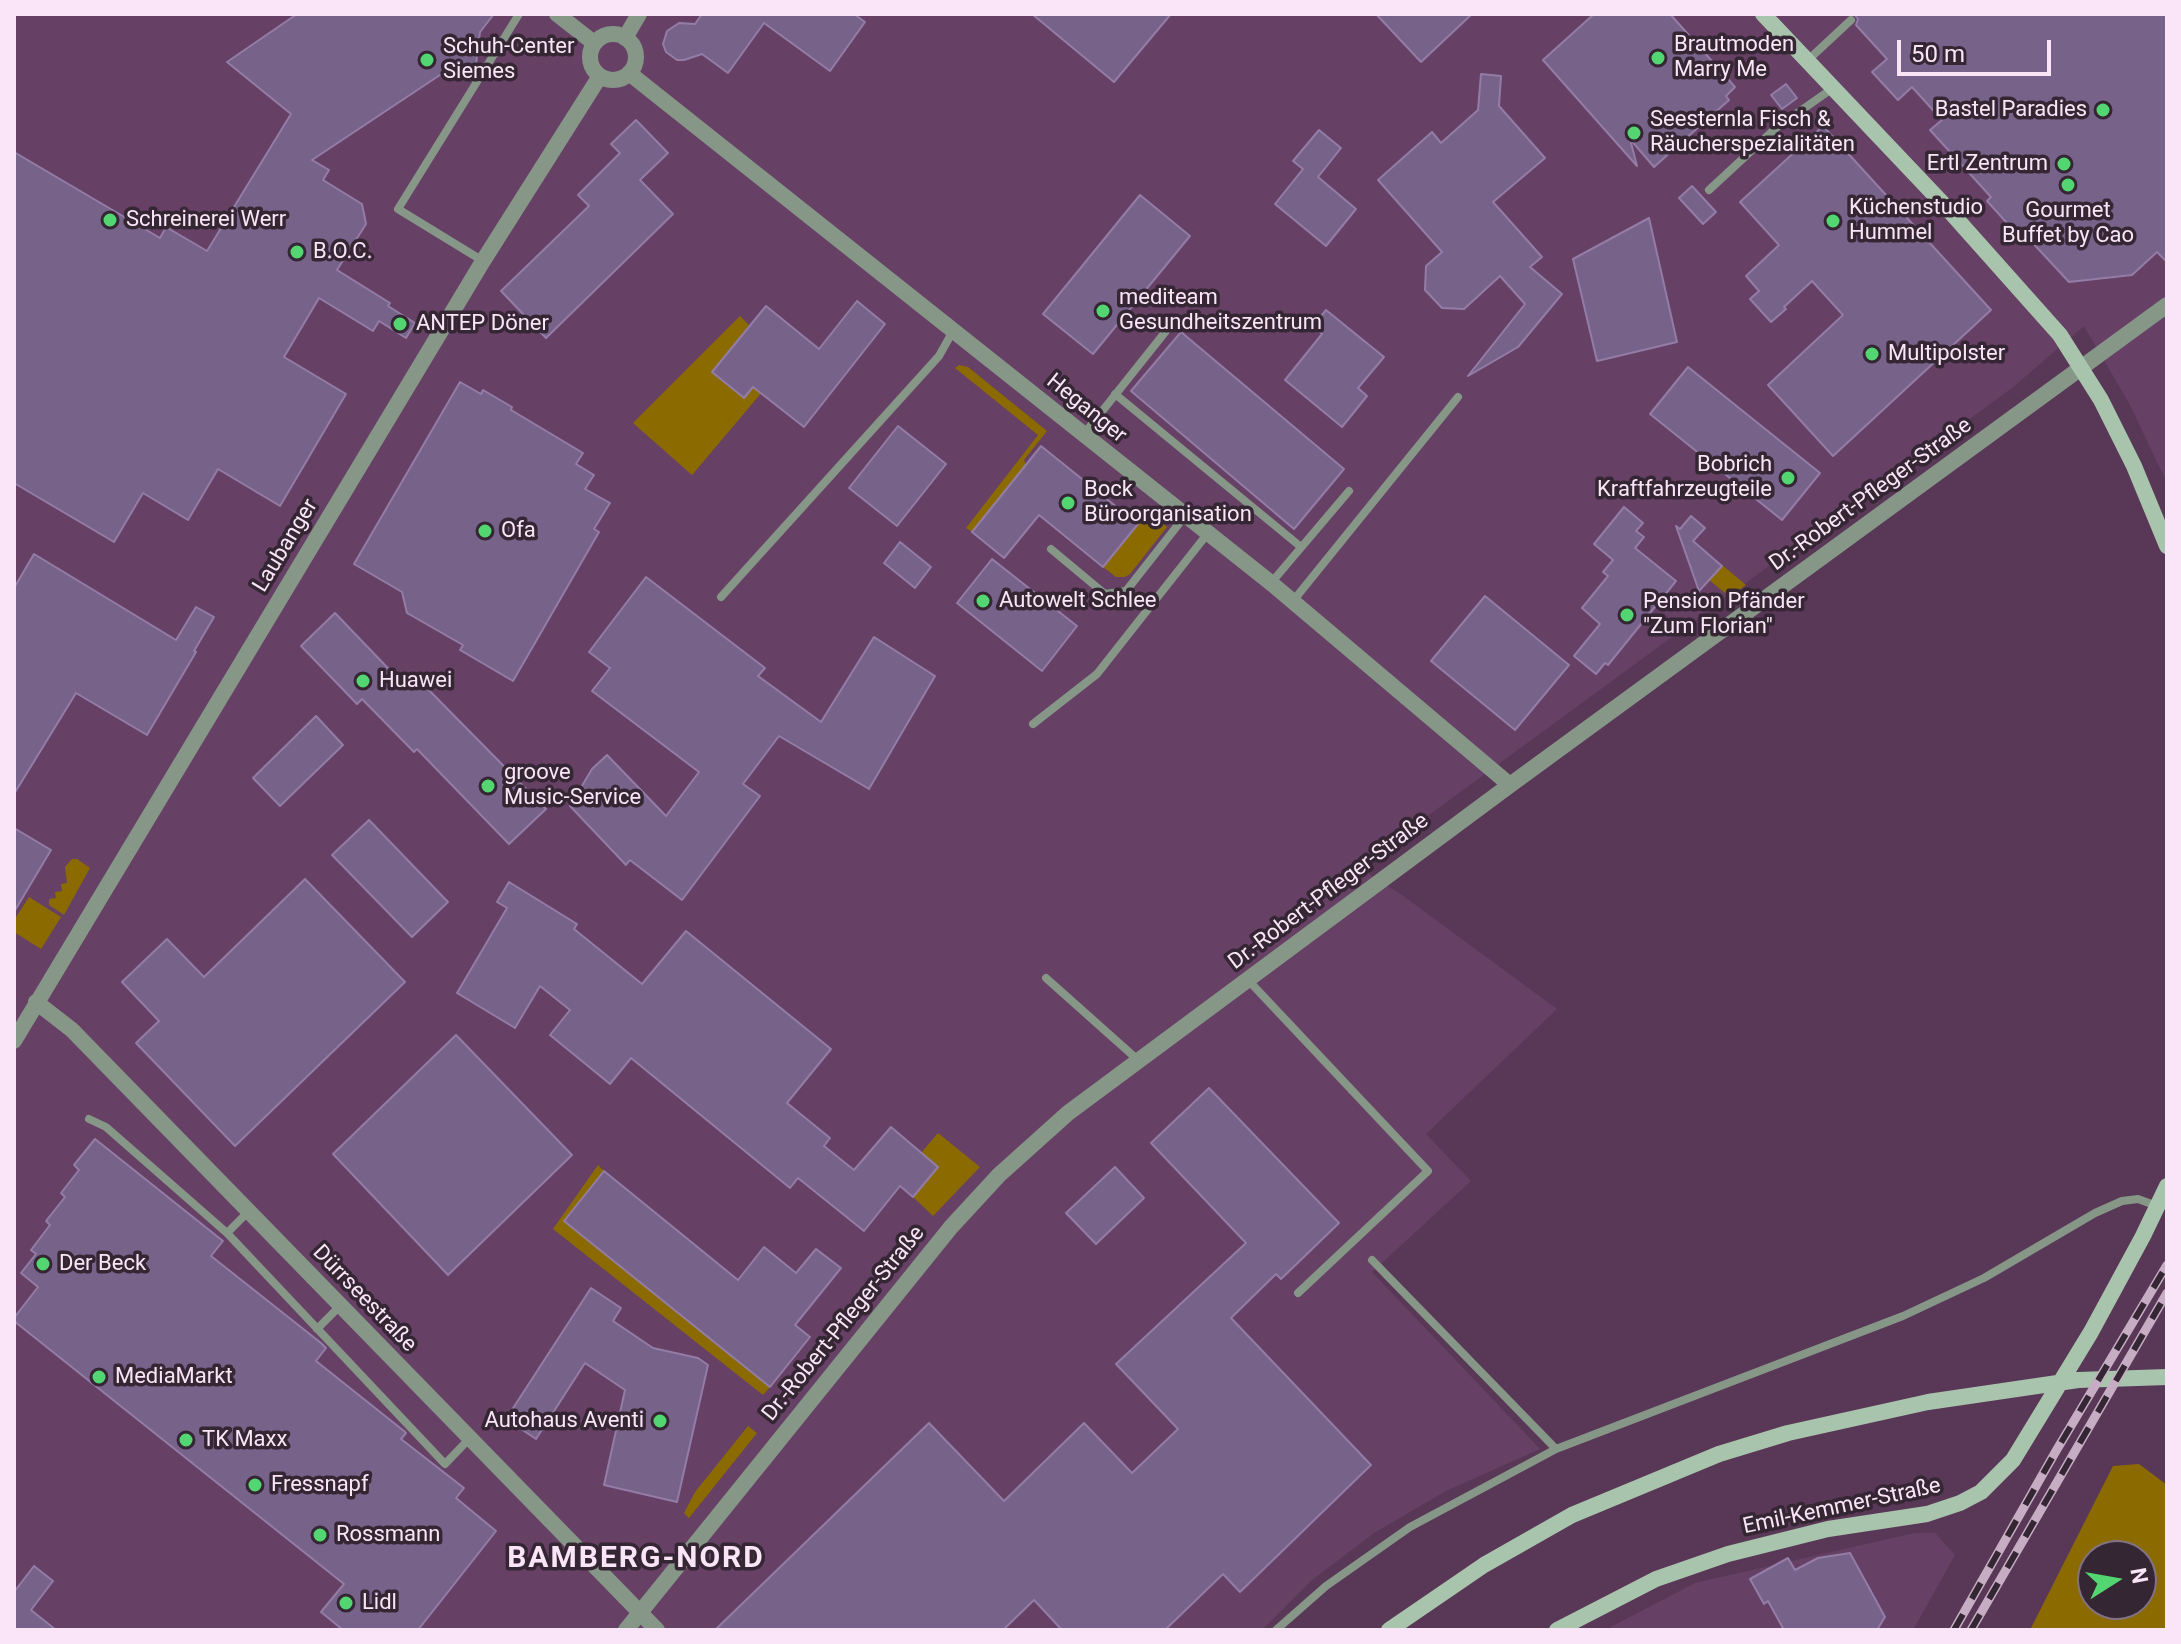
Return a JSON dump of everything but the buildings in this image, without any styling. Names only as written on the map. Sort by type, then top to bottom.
[{"type":"street","points":[[557,14],[594,43]]},
{"type":"street","points":[[625,38],[639,14]]},
{"type":"street","points":[[1763,14],[2060,335],[2101,400],[2134,466],[2167,546]]},
{"type":"street","points":[[605,35],[625,38],[635,50],[636,60],[629,73],[618,79],[600,76],[591,67],[589,58],[594,43],[605,35]]},
{"type":"street","name":"Heganger","points":[[629,73],[1271,583],[1510,785]]},
{"type":"street","name":"Laubanger","points":[[14,1041],[483,261],[600,76]]},
{"type":"street","name":"Dr.-Robert-Pfleger-Straße","points":[[626,1630],[977,1198],[1068,1113],[1510,785],[2167,305]]},
{"type":"street","name":"Dürrseestraße","points":[[36,1002],[72,1030],[657,1630]]},
{"type":"street","name":"Emil-Kemmer-Straße","points":[[1557,1630],[1656,1579],[1728,1554],[1828,1529],[1927,1514],[1981,1492],[2013,1460],[2091,1332],[2167,1186]]},
{"type":"street","points":[[1389,1630],[1484,1565],[1572,1515],[1719,1454],[1855,1417],[2016,1387],[2093,1379],[2167,1377]]},
{"type":"lane","points":[[483,261],[398,209],[519,14]]},
{"type":"lane","points":[[1807,61],[1851,20]]},
{"type":"lane","points":[[1709,190],[1776,128],[1833,88]]},
{"type":"lane","points":[[721,597],[939,356],[953,331]]},
{"type":"lane","points":[[1083,434],[1166,331]]},
{"type":"lane","points":[[1115,394],[1301,547]]},
{"type":"lane","points":[[1293,601],[1458,397]]},
{"type":"lane","points":[[1271,583],[1349,491]]},
{"type":"lane","points":[[1051,549],[1105,594],[1126,591],[1185,516]]},
{"type":"lane","points":[[1033,724],[1097,674],[1208,533]]},
{"type":"lane","points":[[1046,978],[1138,1061]]},
{"type":"lane","points":[[1248,980],[1428,1171],[1298,1293]]},
{"type":"lane","points":[[89,1119],[106,1127],[227,1233],[445,1464],[470,1438]]},
{"type":"lane","points":[[1276,1630],[1326,1586],[1410,1527],[1556,1449],[1903,1316],[1984,1278],[2095,1213],[2122,1201],[2138,1199],[2158,1206]]},
{"type":"lane","points":[[227,1233],[249,1211]]},
{"type":"lane","points":[[1372,1260],[1556,1449]]},
{"type":"lane","points":[[317,1329],[341,1305]]},
{"type":"shaded area","points":[[14,14],[2167,14],[2167,483],[2130,405],[2084,326],[2012,388],[1358,867],[1402,895],[1557,1009],[1426,1134],[1471,1181],[1372,1272],[1540,1449],[1446,1491],[1374,1533],[1312,1580],[1262,1630],[14,1630]]},
{"type":"shaded area","points":[[740,316],[749,325],[712,372],[743,398],[798,332],[806,340],[692,475],[633,423]]},
{"type":"shaded area","points":[[959,365],[968,367],[1047,431],[1024,460],[1026,465],[972,532],[966,528],[1038,435],[955,368]]},
{"type":"shaded area","points":[[1147,511],[1167,527],[1130,574],[1116,577],[1103,567]]},
{"type":"shaded area","points":[[1722,565],[1746,585],[1730,597],[1709,580]]},
{"type":"shaded area","points":[[72,859],[90,868],[64,915],[49,905],[49,899],[56,898],[55,892],[62,891],[61,884],[67,883],[65,867]]},
{"type":"shaded area","points":[[29,897],[61,917],[41,949],[14,932],[14,920]]},
{"type":"shaded area","points":[[938,1133],[980,1167],[933,1216],[913,1197],[938,1168],[921,1153]]},
{"type":"shaded area","points":[[598,1165],[604,1171],[564,1221],[770,1387],[763,1395],[553,1229]]},
{"type":"shaded area","points":[[748,1426],[757,1433],[689,1518],[684,1513],[695,1492]]},
{"type":"shaded area","points":[[2139,1464],[2167,1485],[2167,1630],[2030,1630],[2113,1466]]},
{"type":"shaded area","points":[[1915,1533],[1935,1533],[1955,1555],[1913,1630],[1605,1630],[1695,1583]]},
{"type":"railway","points":[[1954,1630],[2167,1265]]},
{"type":"railway","points":[[1971,1630],[2167,1293]]},
{"type":"place","name":"Brautmoden Marry Me","points":[[1658,58]]},
{"type":"place","name":"Schuh-Center Siemes","points":[[427,60]]},
{"type":"place","name":"Bastel Paradies","points":[[2103,110]]},
{"type":"place","name":"Seesternla Fisch & Räucherspezialitäten","points":[[1634,133]]},
{"type":"place","name":"Ertl Zentrum","points":[[2064,164]]},
{"type":"place","name":"Gourmet Buffet by Cao","points":[[2068,185]]},
{"type":"place","name":"Schreinerei Werr","points":[[110,220]]},
{"type":"place","name":"Küchenstudio Hummel","points":[[1833,221]]},
{"type":"place","name":"B.O.C.","points":[[297,252]]},
{"type":"place","name":"mediteam Gesundheitszentrum","points":[[1103,311]]},
{"type":"place","name":"ANTEP Döner","points":[[400,324]]},
{"type":"place","name":"Multipolster","points":[[1872,354]]},
{"type":"place","name":"Bobrich Kraftfahrzeugteile","points":[[1788,478]]},
{"type":"place","name":"Bock Büroorganisation","points":[[1068,503]]},
{"type":"place","name":"Ofa","points":[[485,531]]},
{"type":"place","name":"Autowelt Schlee","points":[[983,601]]},
{"type":"place","name":"Pension Pfänder \"Zum Florian\"","points":[[1627,615]]},
{"type":"place","name":"Huawei","points":[[363,681]]},
{"type":"place","name":"groove Music-Service","points":[[488,786]]},
{"type":"place","name":"Der Beck","points":[[43,1264]]},
{"type":"place","name":"MediaMarkt","points":[[99,1377]]},
{"type":"place","name":"Autohaus Aventi","points":[[660,1421]]},
{"type":"place","name":"TK Maxx","points":[[186,1440]]},
{"type":"place","name":"Fressnapf","points":[[255,1485]]},
{"type":"place","name":"Rossmann","points":[[320,1535]]},
{"type":"place","name":"Lidl","points":[[346,1603]]},
{"type":"district","name":"BAMBERG-NORD","points":[[636,1559]]}]
